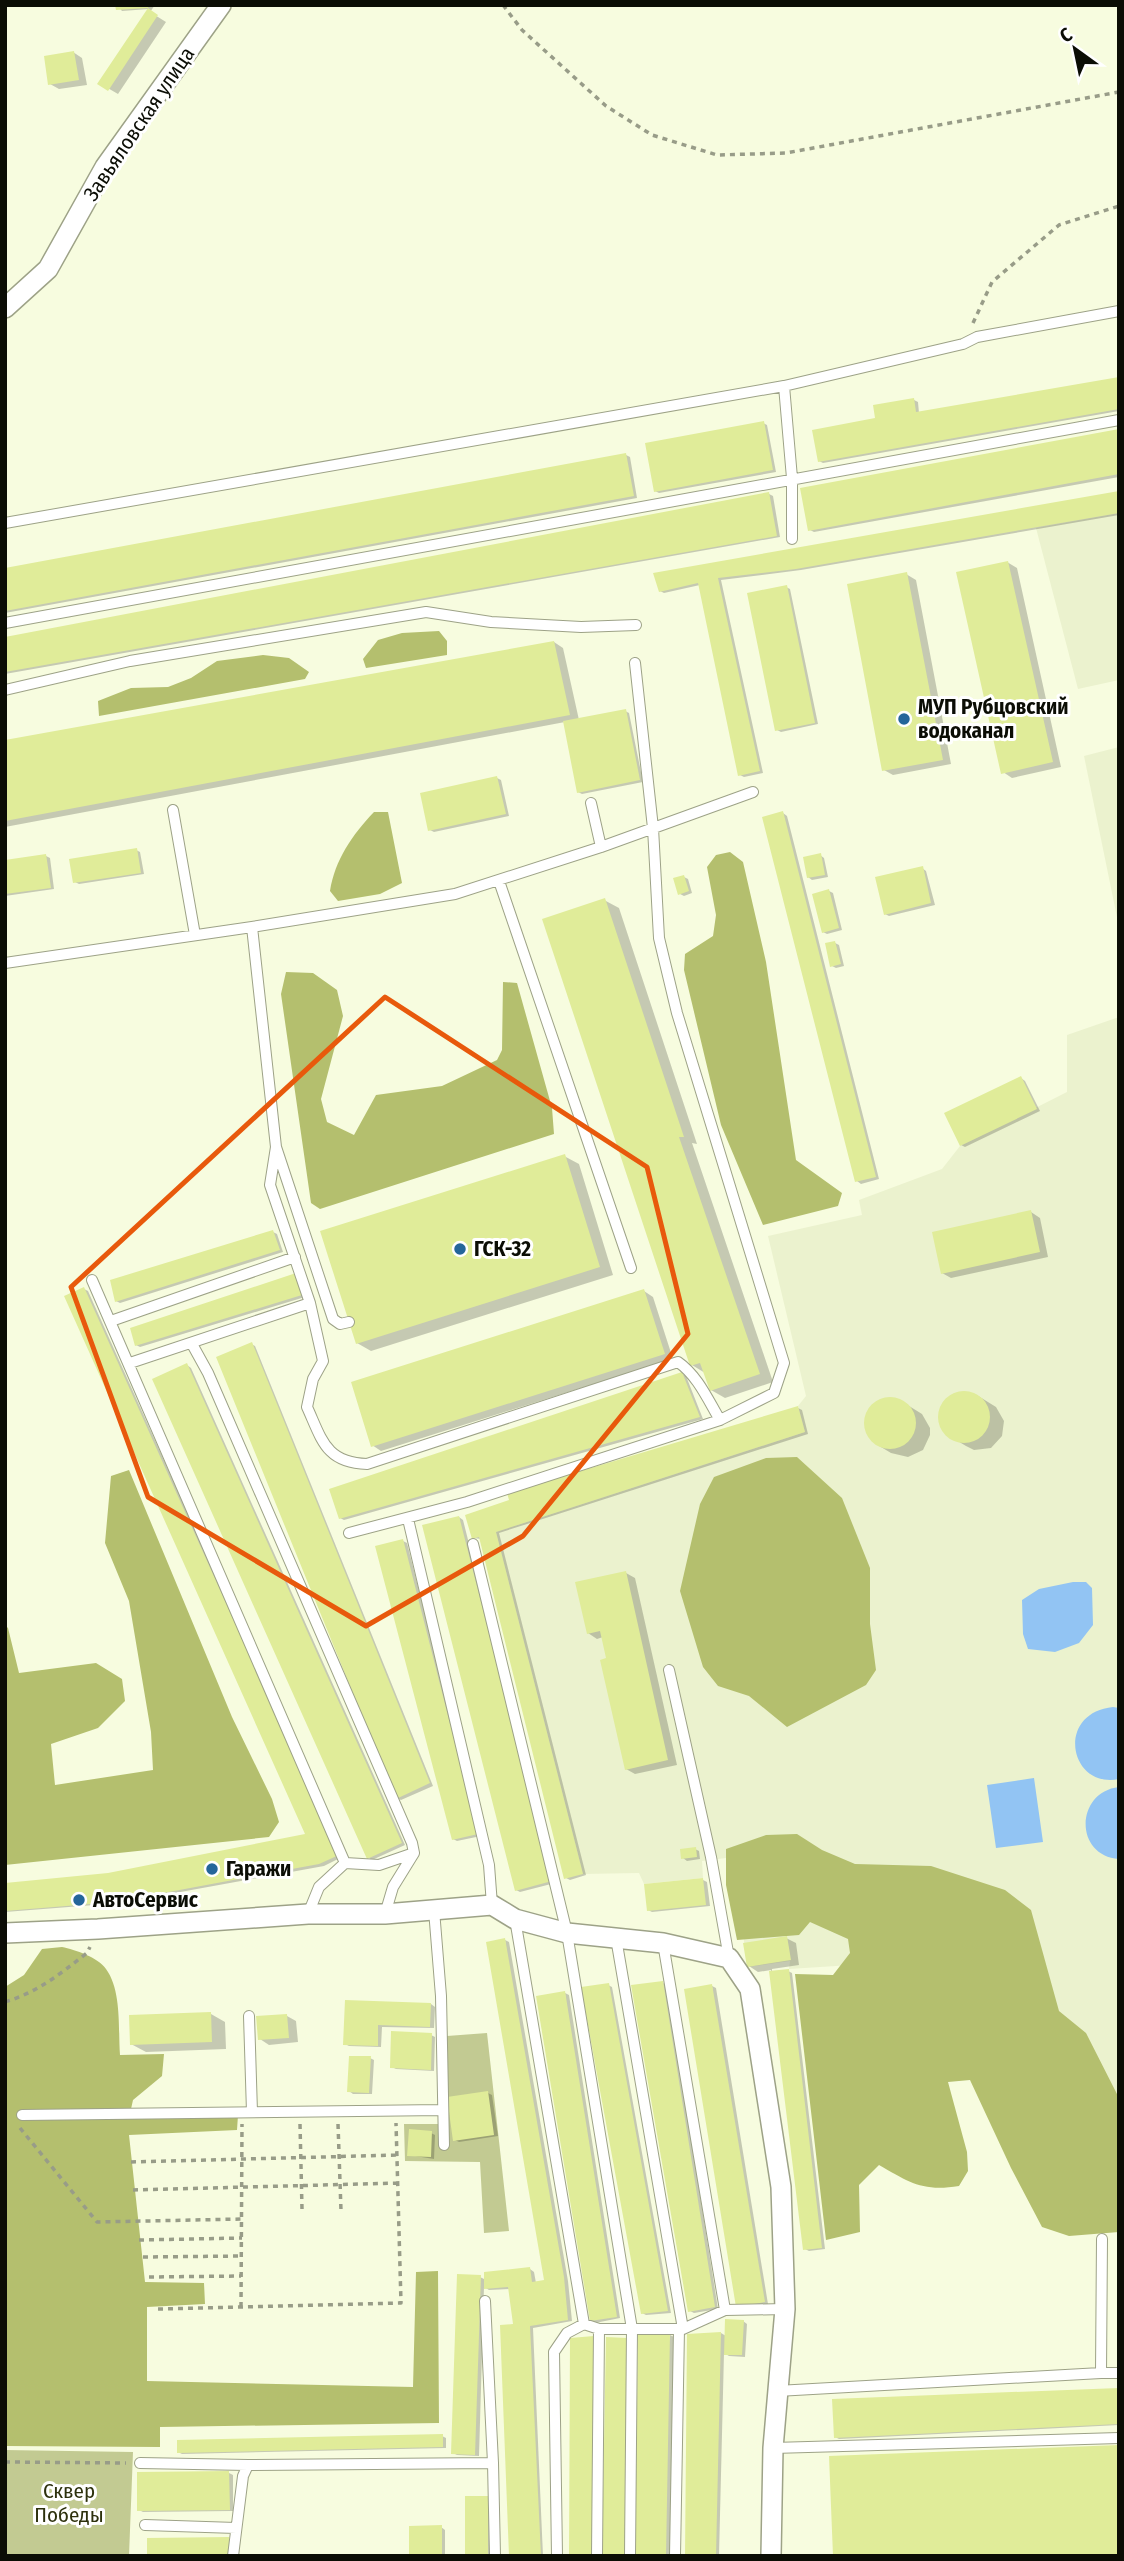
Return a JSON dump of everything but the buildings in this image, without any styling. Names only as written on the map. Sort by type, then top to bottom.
[{"type":"street","name":"Завьяловская улица","points":[[5,308],[48,269],[106,167],[221,5]]},
{"type":"street","points":[[5,1933],[308,1914],[385,1914],[492,1905],[515,1919],[567,1933],[663,1943],[729,1958],[750,1989],[781,2187],[785,2309],[773,2448],[771,2556]]},
{"type":"lane","points":[[5,523],[784,386],[963,344],[977,337],[1119,311]]},
{"type":"lane","points":[[784,386],[792,478],[792,539]]},
{"type":"lane","points":[[5,624],[1119,420]]},
{"type":"lane","points":[[5,690],[130,661],[426,612],[491,622],[581,627],[636,625]]},
{"type":"lane","points":[[349,1533],[467,1502],[720,1420],[774,1393],[784,1363],[677,1013],[659,938],[653,828],[635,663]]},
{"type":"lane","points":[[5,963],[455,894],[601,847],[753,792]]},
{"type":"lane","points":[[591,803],[601,847]]},
{"type":"lane","points":[[173,810],[195,935]]},
{"type":"lane","points":[[499,881],[631,1268]]},
{"type":"lane","points":[[252,927],[276,1147],[332,1319],[340,1324],[349,1322]]},
{"type":"lane","points":[[276,1147],[271,1185],[310,1303],[323,1361],[313,1379],[307,1407],[333,1456],[351,1464],[367,1464],[678,1362],[699,1385],[720,1420]]},
{"type":"lane","points":[[111,1321],[295,1257]]},
{"type":"lane","points":[[92,1280],[345,1863]]},
{"type":"lane","points":[[130,1363],[310,1303]]},
{"type":"lane","points":[[192,1344],[213,1386],[414,1853]]},
{"type":"lane","points":[[408,1519],[488,1865],[492,1905]]},
{"type":"lane","points":[[472,1545],[567,1933],[632,2329],[630,2556]]},
{"type":"lane","points":[[669,1670],[712,1857],[729,1958]]},
{"type":"lane","points":[[308,1914],[318,1887],[345,1863],[379,1865],[414,1853]]},
{"type":"lane","points":[[385,1914],[393,1887],[414,1853]]},
{"type":"lane","points":[[434,1910],[441,1996],[444,2145]]},
{"type":"lane","points":[[515,1919],[584,2324]]},
{"type":"lane","points":[[615,1938],[681,2329],[675,2556]]},
{"type":"lane","points":[[663,1943],[725,2310]]},
{"type":"lane","points":[[247,2112],[249,2016]]},
{"type":"lane","points":[[20,2120],[247,2112],[442,2110]]},
{"type":"lane","points":[[1101,2373],[1102,2239]]},
{"type":"lane","points":[[485,2301],[495,2556]]},
{"type":"lane","points":[[557,2556],[554,2352],[567,2333],[584,2324],[599,2329],[681,2329],[725,2310],[785,2309]]},
{"type":"lane","points":[[597,2556],[599,2329]]},
{"type":"lane","points":[[777,2391],[1119,2373]]},
{"type":"lane","points":[[773,2448],[1119,2438]]},
{"type":"lane","points":[[140,2463],[493,2463]]},
{"type":"lane","points":[[233,2556],[243,2476],[248,2465]]},
{"type":"lane","points":[[145,2525],[236,2528]]},
{"type":"path","points":[[503,5],[522,30],[606,106],[652,135],[718,155],[786,153],[1119,92]]},
{"type":"path","points":[[963,344],[992,282],[1059,225],[1119,206]]},
{"type":"path","points":[[5,2002],[25,1996],[51,1982],[87,1953],[98,1929]]},
{"type":"path","points":[[158,2309],[401,2303],[396,2110]]},
{"type":"path","points":[[337,2111],[341,2211]]},
{"type":"path","points":[[241,2307],[242,2160],[247,2112]]},
{"type":"path","points":[[300,2112],[302,2209]]},
{"type":"path","points":[[20,2120],[97,2222],[242,2219]]},
{"type":"path","points":[[131,2162],[398,2155]]},
{"type":"path","points":[[134,2190],[399,2183]]},
{"type":"path","points":[[139,2240],[242,2238]]},
{"type":"path","points":[[143,2257],[242,2256]]},
{"type":"path","points":[[149,2277],[242,2276]]},
{"type":"path","points":[[5,2462],[140,2463]]},
{"type":"highlighted area","points":[[385,997],[647,1167],[688,1334],[523,1536],[366,1626],[148,1497],[71,1287]]},
{"type":"shaded area","points":[[1119,513],[1119,680],[1078,689],[1036,528]]},
{"type":"shaded area","points":[[1119,747],[1119,927],[1084,756]]},
{"type":"shaded area","points":[[1119,1017],[1119,2195],[945,1959],[789,1969],[790,1961],[747,1967],[734,1857],[702,1861],[703,1878],[644,1884],[639,1873],[583,1874],[496,1532],[805,1432],[798,1406],[806,1396],[768,1236],[862,1215],[859,1200],[942,1169],[960,1146],[1067,1092],[1067,1035]]},
{"type":"green space","points":[[439,631],[447,641],[447,655],[366,668],[363,659],[378,640],[402,633]]},
{"type":"green space","points":[[263,655],[289,658],[309,672],[305,679],[99,716],[98,701],[131,688],[168,687],[191,678],[217,661]]},
{"type":"green space","points":[[374,812],[388,812],[402,883],[380,894],[338,901],[330,891],[340,858]]},
{"type":"green space","points":[[730,852],[743,862],[766,962],[796,1160],[842,1193],[838,1206],[763,1225],[721,1125],[684,970],[685,954],[713,936],[716,915],[707,867],[716,855]]},
{"type":"green space","points":[[286,972],[313,973],[337,990],[343,1016],[321,1099],[327,1122],[354,1135],[376,1095],[442,1086],[497,1060],[502,1050],[503,982],[517,983],[552,1108],[554,1134],[320,1209],[311,1203],[281,994]]},
{"type":"green space","points":[[797,1457],[842,1498],[870,1568],[870,1624],[876,1670],[866,1685],[787,1727],[749,1696],[718,1686],[703,1667],[680,1591],[700,1504],[714,1477],[766,1458]]},
{"type":"green space","points":[[129,1470],[232,1717],[272,1799],[279,1822],[269,1837],[5,1865],[5,1625],[19,1673],[96,1663],[122,1679],[125,1701],[98,1728],[51,1744],[55,1785],[153,1770],[151,1732],[129,1601],[105,1543],[111,1476]]},
{"type":"green space","points":[[797,1834],[822,1850],[855,1864],[931,1866],[1005,1890],[1031,1910],[1059,2011],[1086,2033],[1119,2098],[1119,2232],[1069,2236],[1042,2227],[970,2080],[948,2082],[967,2152],[968,2171],[959,2186],[935,2188],[916,2184],[879,2165],[859,2185],[860,2232],[826,2240],[795,1974],[833,1975],[850,1953],[848,1939],[810,1922],[799,1935],[737,1940],[726,1885],[726,1849],[766,1835]]},
{"type":"green space","points":[[62,1947],[98,1961],[111,1978],[117,1999],[120,2055],[164,2054],[162,2076],[133,2100],[129,2118],[238,2115],[237,2130],[129,2135],[145,2282],[204,2283],[205,2304],[147,2307],[147,2381],[413,2387],[416,2272],[438,2271],[439,2423],[160,2427],[160,2447],[5,2446],[5,1987],[24,1975],[42,1949]]},
{"type":"green space","points":[[487,2033],[509,2231],[484,2233],[480,2162],[405,2161],[404,2124],[446,2124],[447,2036]]},
{"type":"green space","name":"Сквер Победы","points":[[5,2450],[133,2452],[129,2556],[5,2556]]},
{"type":"water","points":[[1086,1582],[1092,1588],[1093,1625],[1079,1643],[1055,1652],[1028,1649],[1023,1634],[1022,1600],[1039,1589]]},
{"type":"water","points":[[1119,1708],[1119,1779],[1102,1779],[1089,1773],[1080,1762],[1076,1735],[1082,1722],[1095,1712]]},
{"type":"water","points":[[1034,1778],[1043,1842],[996,1848],[987,1785]]},
{"type":"water","points":[[1119,1787],[1119,1859],[1104,1855],[1094,1847],[1086,1824],[1088,1811],[1094,1800],[1105,1791]]},
{"type":"place","name":"МУП Рубцовский водоканал","points":[[904,719]]},
{"type":"place","name":"ГСК-32","points":[[460,1249]]},
{"type":"place","name":"Гаражи","points":[[212,1869]]},
{"type":"place","name":"АвтоСервис","points":[[79,1900]]}]
